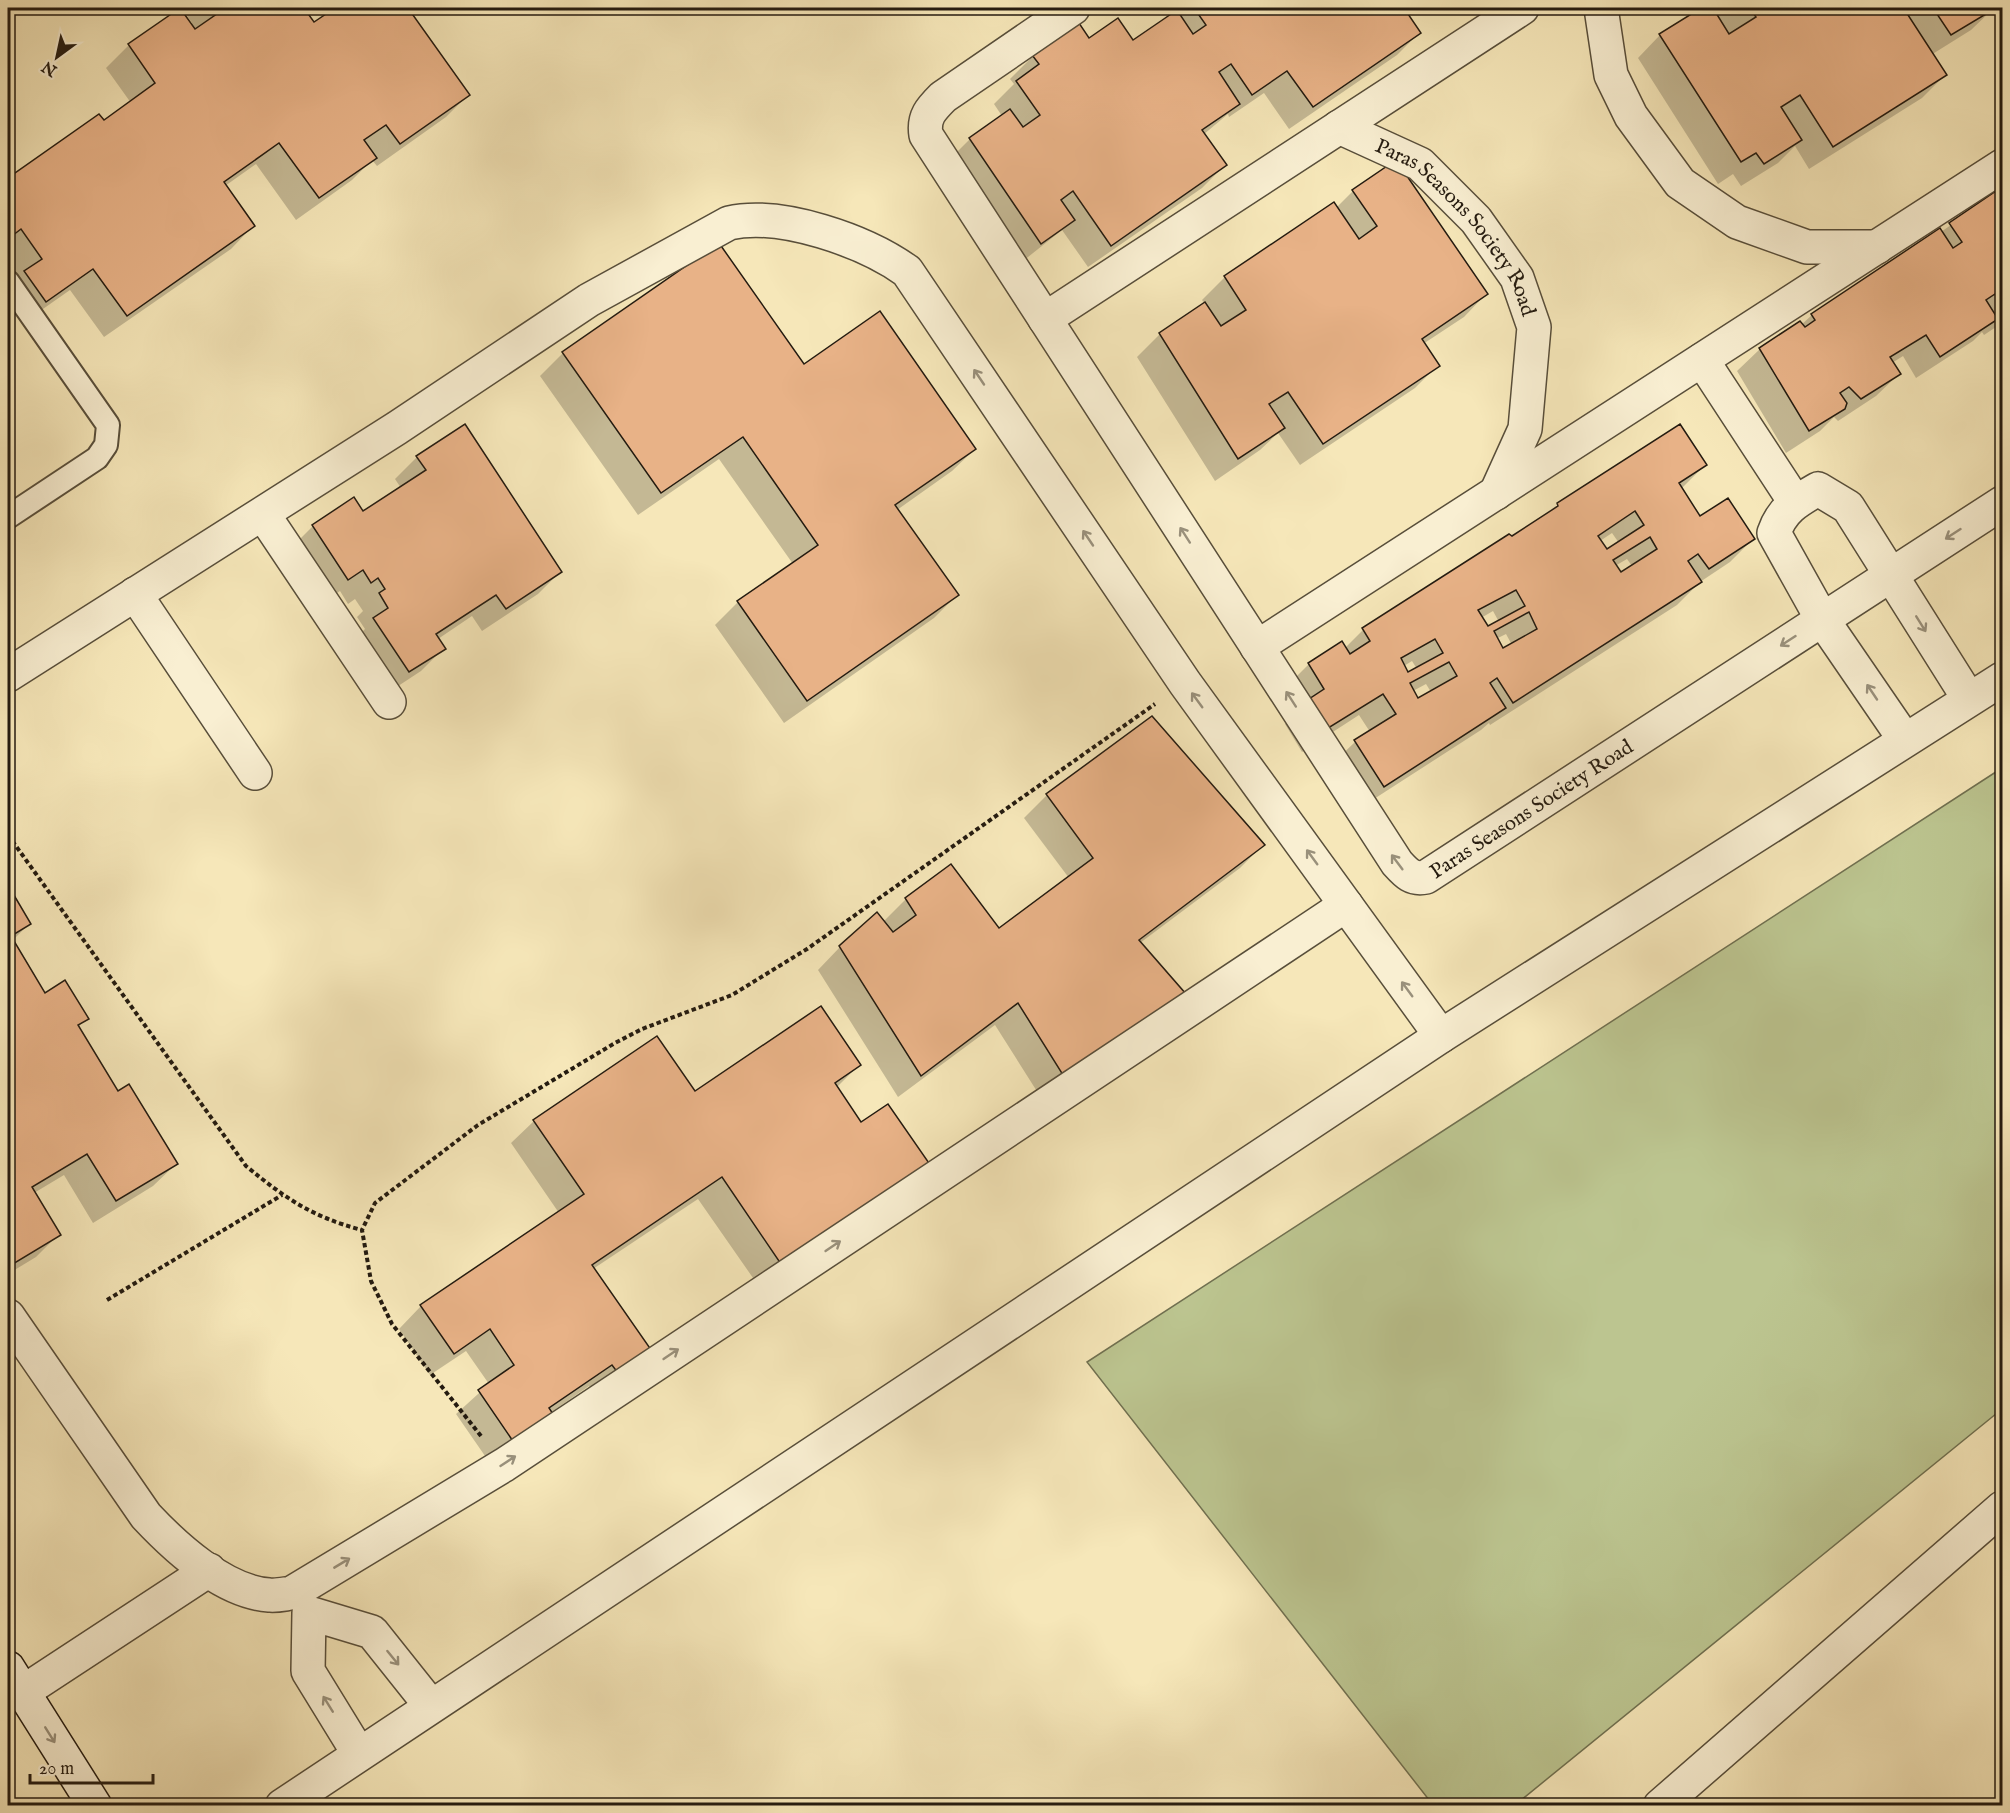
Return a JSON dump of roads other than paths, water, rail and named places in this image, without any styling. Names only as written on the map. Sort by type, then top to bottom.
[{"type":"street","name":"Paras Seasons Society Road","points":[[1073,8],[943,97],[930,110],[924,123],[926,135],[1397,863],[1408,875],[1418,879],[1426,877],[2002,503]]},
{"type":"street","name":"Paras Seasons Society Road","points":[[1045,319],[1522,8]]},
{"type":"street","points":[[1601,8],[1611,75],[1631,116],[1680,183],[1737,222],[1807,247],[1877,247]]},
{"type":"street","name":"Paras Seasons Society Road","points":[[1339,127],[1420,164],[1476,220],[1517,278],[1534,327],[1526,429],[1496,493]]},
{"type":"street","points":[[1257,647],[2002,166]]},
{"type":"street","points":[[8,675],[397,429],[589,300],[729,223],[745,219],[813,229],[874,252],[908,271],[1185,683],[1441,1036]]},
{"type":"street","points":[[1702,360],[1795,502]]},
{"type":"street","points":[[1905,740],[1822,619],[1774,533],[1779,517],[1795,502],[1818,489],[1848,507],[1969,699]]},
{"type":"street","points":[[263,514],[389,702]]},
{"type":"street","points":[[135,594],[255,773]]},
{"type":"street","points":[[282,1806],[1441,1036],[2002,679]]},
{"type":"street","points":[[301,1603],[504,1465],[1346,905]]},
{"type":"street","points":[[8,1316],[146,1516],[172,1543],[209,1570],[245,1590],[301,1603],[372,1632],[431,1706]]},
{"type":"street","points":[[1660,1806],[2002,1508]]},
{"type":"street","points":[[94,1806],[15,1680],[209,1570]]},
{"type":"street","points":[[301,1603],[308,1671],[359,1754]]},
{"type":"lane","points":[[8,282],[108,425],[106,445],[98,458],[8,516]]}]
